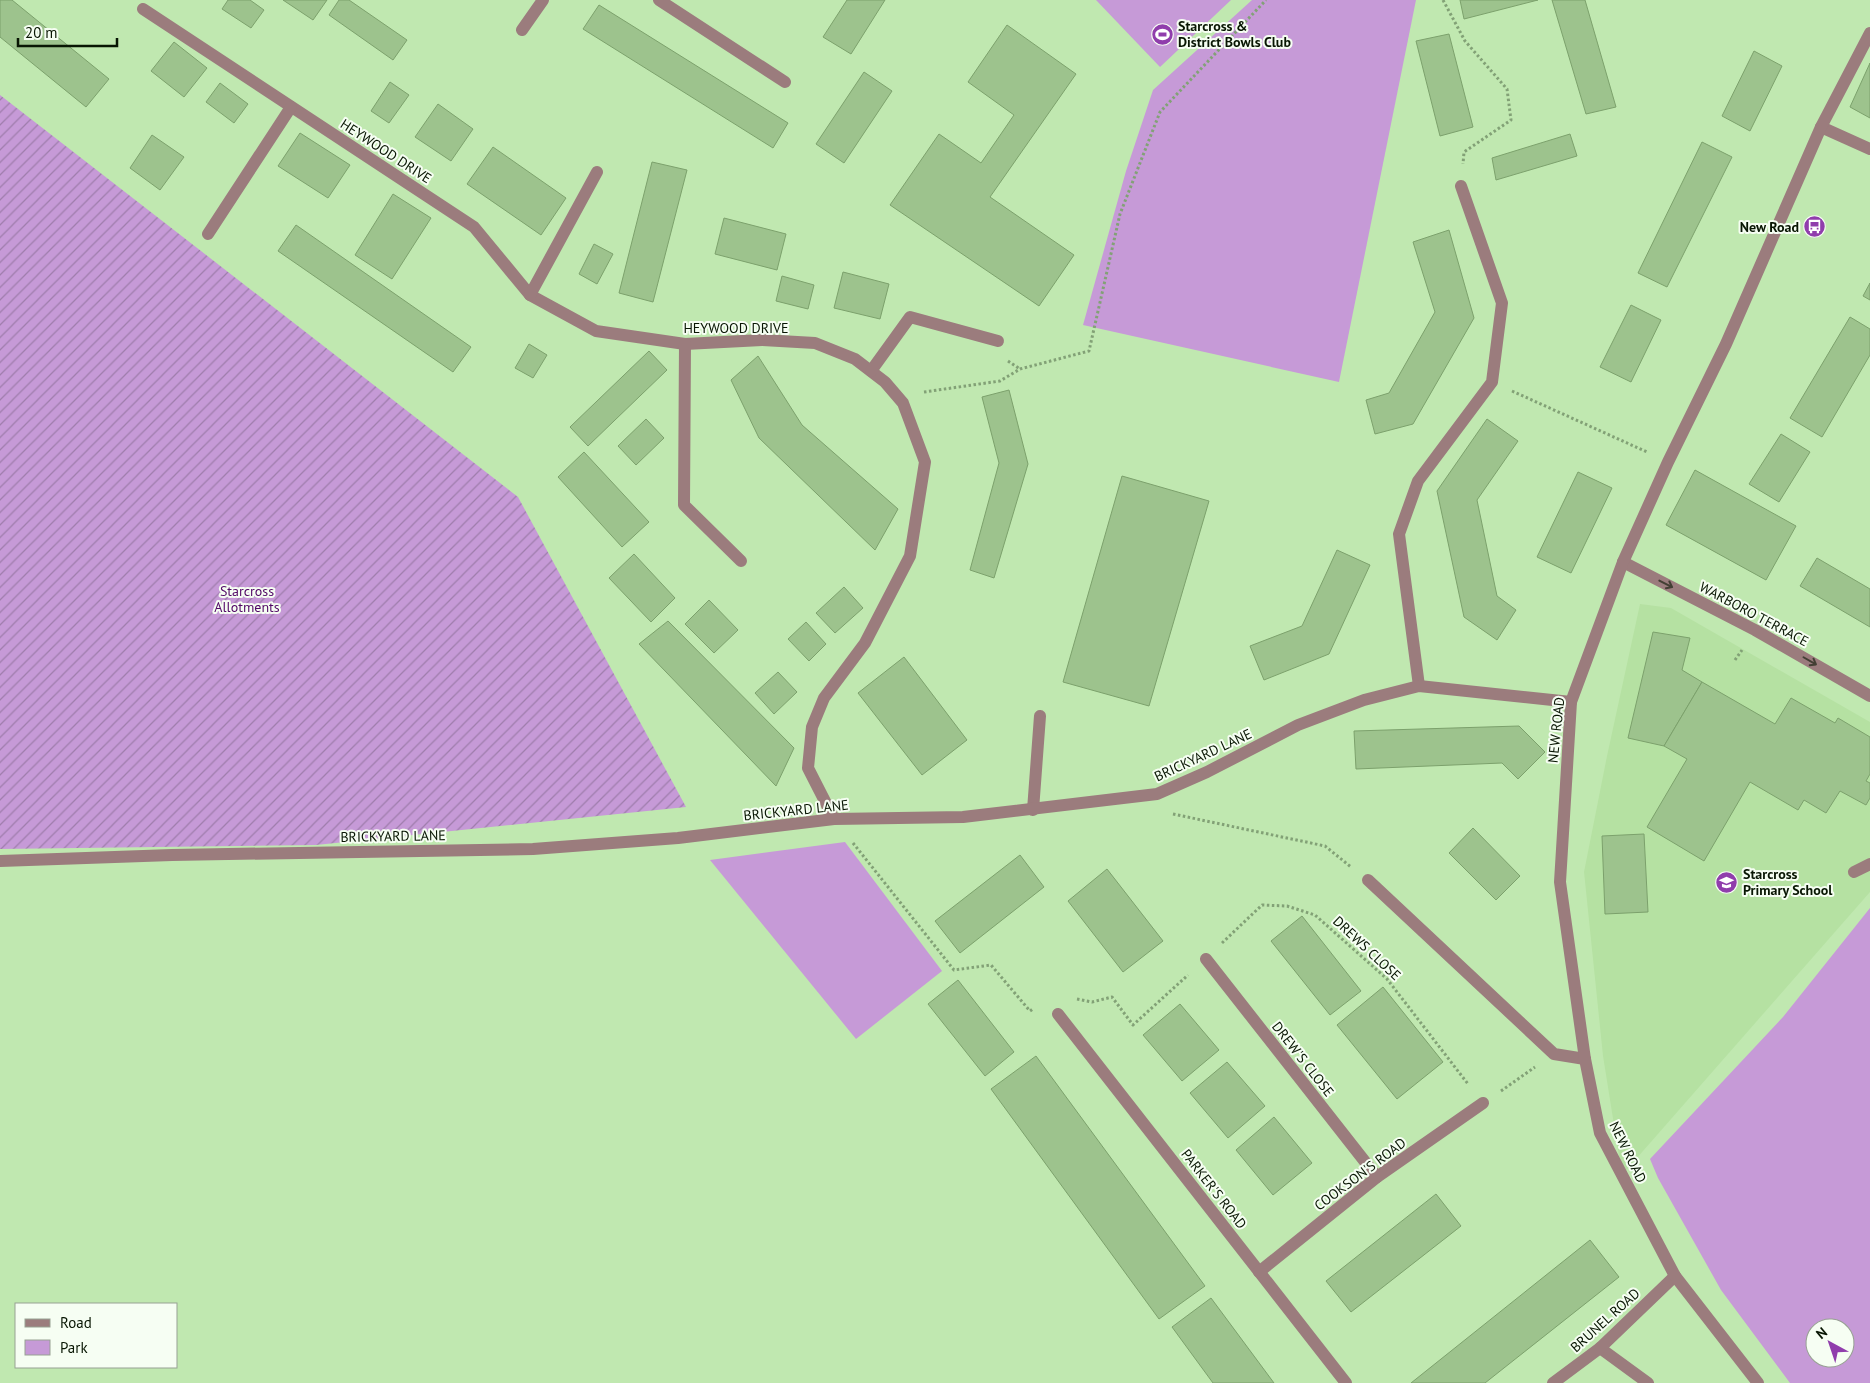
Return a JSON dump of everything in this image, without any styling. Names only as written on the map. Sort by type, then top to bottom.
[{"type":"street","points":[[522,30],[544,0]]},
{"type":"street","points":[[659,0],[785,82]]},
{"type":"street","name":"HEYWOOD DRIVE","points":[[143,8],[474,227],[530,294],[596,331],[685,344],[762,340],[815,343],[855,359],[885,382],[903,403],[925,462],[910,556],[865,643],[824,698],[812,727],[808,768],[834,819]]},
{"type":"street","name":"NEW ROAD","points":[[1758,1383],[1674,1276],[1600,1133],[1585,1059],[1560,882],[1571,702],[1623,562],[1668,462],[1726,344],[1821,127],[1870,33]]},
{"type":"street","points":[[208,234],[291,107]]},
{"type":"street","points":[[1821,127],[1870,149]]},
{"type":"street","points":[[530,294],[597,172]]},
{"type":"street","points":[[1419,686],[1399,534],[1418,481],[1492,382],[1502,303],[1461,186]]},
{"type":"street","points":[[871,371],[910,317],[998,341]]},
{"type":"street","points":[[685,344],[684,504],[741,561]]},
{"type":"street","name":"WARBORO TERRACE","points":[[1623,562],[1754,630],[1870,696]]},
{"type":"street","name":"BRICKYARD LANE","points":[[0,861],[182,854],[533,848],[678,838],[834,819],[963,817],[1033,810],[1157,794],[1208,772],[1298,725],[1364,700],[1419,686],[1571,702]]},
{"type":"street","points":[[1033,810],[1040,716]]},
{"type":"street","points":[[1854,872],[1870,864]]},
{"type":"street","points":[[1368,880],[1554,1054],[1585,1059]]},
{"type":"street","name":"DREW'S CLOSE","points":[[1206,959],[1377,1177]]},
{"type":"street","name":"PARKER'S ROAD","points":[[1058,1014],[1346,1383]]},
{"type":"street","name":"COOKSON'S ROAD","points":[[1260,1272],[1377,1177],[1483,1104]]},
{"type":"street","name":"BRUNEL ROAD","points":[[1553,1383],[1600,1348],[1674,1276]]},
{"type":"street","points":[[1600,1348],[1648,1383]]},
{"type":"path","points":[[903,403],[927,390],[1000,381],[1020,369],[1088,351],[1120,214],[1160,112],[1266,0]]},
{"type":"path","points":[[1443,0],[1465,41],[1507,88],[1511,120],[1464,152],[1461,186]]},
{"type":"path","points":[[1492,382],[1668,462]]},
{"type":"path","points":[[1157,794],[1172,813],[1325,846],[1368,880]]},
{"type":"path","points":[[834,819],[954,970],[991,966],[1030,1012],[1048,997],[1058,1014]]},
{"type":"path","name":"DREWS CLOSE","points":[[1206,959],[1262,905],[1287,906],[1315,915],[1387,979],[1483,1104]]},
{"type":"path","points":[[1072,996],[1078,1000],[1092,1002],[1112,997],[1133,1025],[1206,959]]},
{"type":"path","points":[[1483,1104],[1554,1054]]},
{"type":"shaded area","name":"Starcross Primary School","points":[[1640,604],[1671,608],[1870,722],[1870,892],[1622,1175],[1603,1056],[1584,872]]},
{"type":"green space","name":"Starcross & District Bowls Club","points":[[1096,0],[1231,0],[1160,67]]},
{"type":"green space","points":[[1252,0],[1416,0],[1339,382],[1083,325],[1126,171],[1153,90]]},
{"type":"green space","name":"Starcross Allotments","points":[[0,95],[518,497],[686,807],[316,845],[0,849]]},
{"type":"green space","points":[[845,842],[942,971],[856,1039],[710,860]]},
{"type":"green space","points":[[1870,908],[1870,1383],[1790,1383],[1721,1290],[1658,1178],[1650,1159],[1783,1017]]},
{"type":"building","points":[[0,0],[12,0],[109,79],[86,107],[0,37]]},
{"type":"building","points":[[228,0],[250,0],[264,10],[251,28],[222,9]]},
{"type":"building","points":[[283,0],[327,0],[313,20]]},
{"type":"building","points":[[339,0],[349,0],[407,40],[393,60],[329,15]]},
{"type":"building","points":[[847,0],[885,0],[851,54],[823,37]]},
{"type":"building","points":[[1460,0],[1538,0],[1464,19]]},
{"type":"building","points":[[1552,0],[1585,0],[1616,107],[1586,114]]},
{"type":"building","points":[[599,5],[788,123],[773,148],[583,29]]},
{"type":"building","points":[[1007,25],[1076,74],[990,197],[1074,255],[1039,306],[890,205],[939,134],[981,163],[1014,115],[968,82]]},
{"type":"building","points":[[1449,34],[1473,127],[1440,136],[1416,41]]},
{"type":"building","points":[[174,42],[207,68],[184,97],[151,71]]},
{"type":"building","points":[[1754,51],[1782,66],[1750,131],[1722,116]]},
{"type":"building","points":[[1870,63],[1870,118],[1850,107]]},
{"type":"building","points":[[864,72],[892,91],[844,163],[816,144]]},
{"type":"building","points":[[390,82],[409,95],[389,123],[371,111]]},
{"type":"building","points":[[220,83],[248,104],[234,123],[206,102]]},
{"type":"building","points":[[438,104],[473,129],[451,161],[415,137]]},
{"type":"building","points":[[300,133],[350,165],[328,198],[278,166]]},
{"type":"building","points":[[1570,134],[1577,156],[1496,180],[1492,158]]},
{"type":"building","points":[[152,135],[184,157],[160,190],[130,168]]},
{"type":"building","points":[[1702,142],[1732,157],[1667,287],[1638,273]]},
{"type":"building","points":[[493,147],[566,198],[541,235],[467,184]]},
{"type":"building","points":[[652,162],[687,170],[653,302],[619,293]]},
{"type":"building","points":[[393,194],[431,218],[392,279],[355,255]]},
{"type":"building","points":[[724,218],[786,234],[777,270],[715,254]]},
{"type":"building","points":[[296,225],[471,347],[453,372],[278,251]]},
{"type":"building","points":[[1449,230],[1474,318],[1413,424],[1375,434],[1366,400],[1389,393],[1435,312],[1413,242]]},
{"type":"building","points":[[594,244],[613,254],[597,284],[579,274]]},
{"type":"building","points":[[843,272],[889,284],[880,319],[834,308]]},
{"type":"building","points":[[782,276],[814,285],[808,309],[776,301]]},
{"type":"building","points":[[1870,283],[1870,300],[1863,296]]},
{"type":"building","points":[[1631,305],[1661,320],[1631,382],[1600,367]]},
{"type":"building","points":[[1850,317],[1870,329],[1870,355],[1822,437],[1790,418]]},
{"type":"building","points":[[529,344],[547,355],[533,378],[515,368]]},
{"type":"building","points":[[649,351],[667,370],[588,446],[570,427]]},
{"type":"building","points":[[758,356],[802,425],[898,509],[875,550],[759,438],[731,380]]},
{"type":"building","points":[[1009,390],[1028,464],[994,578],[970,570],[999,463],[982,397]]},
{"type":"building","points":[[646,419],[664,438],[636,465],[618,446]]},
{"type":"building","points":[[1487,419],[1518,441],[1477,500],[1497,596],[1516,610],[1497,640],[1464,617],[1437,491]]},
{"type":"building","points":[[1781,434],[1810,452],[1779,502],[1749,484]]},
{"type":"building","points":[[584,452],[649,522],[622,547],[558,477]]},
{"type":"building","points":[[1695,470],[1796,526],[1766,580],[1666,525]]},
{"type":"building","points":[[1578,472],[1612,488],[1571,573],[1537,557]]},
{"type":"building","points":[[1122,476],[1209,501],[1149,706],[1063,682]]},
{"type":"building","points":[[1337,550],[1370,565],[1329,654],[1264,680],[1250,646],[1302,626]]},
{"type":"building","points":[[634,554],[675,598],[651,622],[609,578]]},
{"type":"building","points":[[1817,558],[1870,589],[1870,627],[1800,586]]},
{"type":"building","points":[[844,587],[863,608],[835,633],[816,613]]},
{"type":"building","points":[[709,600],[738,630],[714,653],[685,624]]},
{"type":"building","points":[[668,621],[794,748],[776,786],[639,644]]},
{"type":"building","points":[[806,622],[826,644],[809,661],[788,639]]},
{"type":"building","points":[[1653,632],[1690,638],[1682,670],[1702,682],[1664,746],[1628,738]]},
{"type":"building","points":[[904,657],[967,740],[922,775],[858,693]]},
{"type":"building","points":[[778,672],[797,692],[774,714],[755,693]]},
{"type":"building","points":[[1702,682],[1775,724],[1791,698],[1835,723],[1838,718],[1870,737],[1870,774],[1866,781],[1870,783],[1870,798],[1866,805],[1840,791],[1826,813],[1804,800],[1798,810],[1750,782],[1704,861],[1647,827],[1687,759],[1664,746]]},
{"type":"building","points":[[1519,726],[1545,752],[1518,779],[1502,763],[1356,769],[1354,731]]},
{"type":"building","points":[[1473,828],[1520,876],[1496,900],[1449,853]]},
{"type":"building","points":[[1644,834],[1648,912],[1605,914],[1602,836]]},
{"type":"building","points":[[1020,855],[1044,887],[960,953],[935,921]]},
{"type":"building","points":[[1107,869],[1163,941],[1123,972],[1068,901]]},
{"type":"building","points":[[1302,916],[1361,991],[1330,1015],[1271,941]]},
{"type":"building","points":[[958,980],[1014,1052],[985,1076],[928,1004]]},
{"type":"building","points":[[1383,987],[1443,1062],[1397,1099],[1337,1025]]},
{"type":"building","points":[[1180,1004],[1219,1050],[1182,1081],[1143,1035]]},
{"type":"building","points":[[1036,1056],[1205,1286],[1159,1319],[991,1089]]},
{"type":"building","points":[[1227,1062],[1265,1106],[1228,1138],[1190,1093]]},
{"type":"building","points":[[1274,1117],[1312,1163],[1273,1195],[1236,1150]]},
{"type":"building","points":[[1436,1194],[1461,1226],[1351,1312],[1326,1281]]},
{"type":"building","points":[[1590,1240],[1619,1277],[1485,1383],[1411,1383]]},
{"type":"building","points":[[1211,1298],[1274,1383],[1213,1383],[1172,1327]]},
{"type":"place","name":"Starcross & District Bowls Club","points":[[1162,34]]},
{"type":"place","name":"New Road","points":[[1815,227]]},
{"type":"place","name":"Starcross Primary School","points":[[1727,882]]}]
